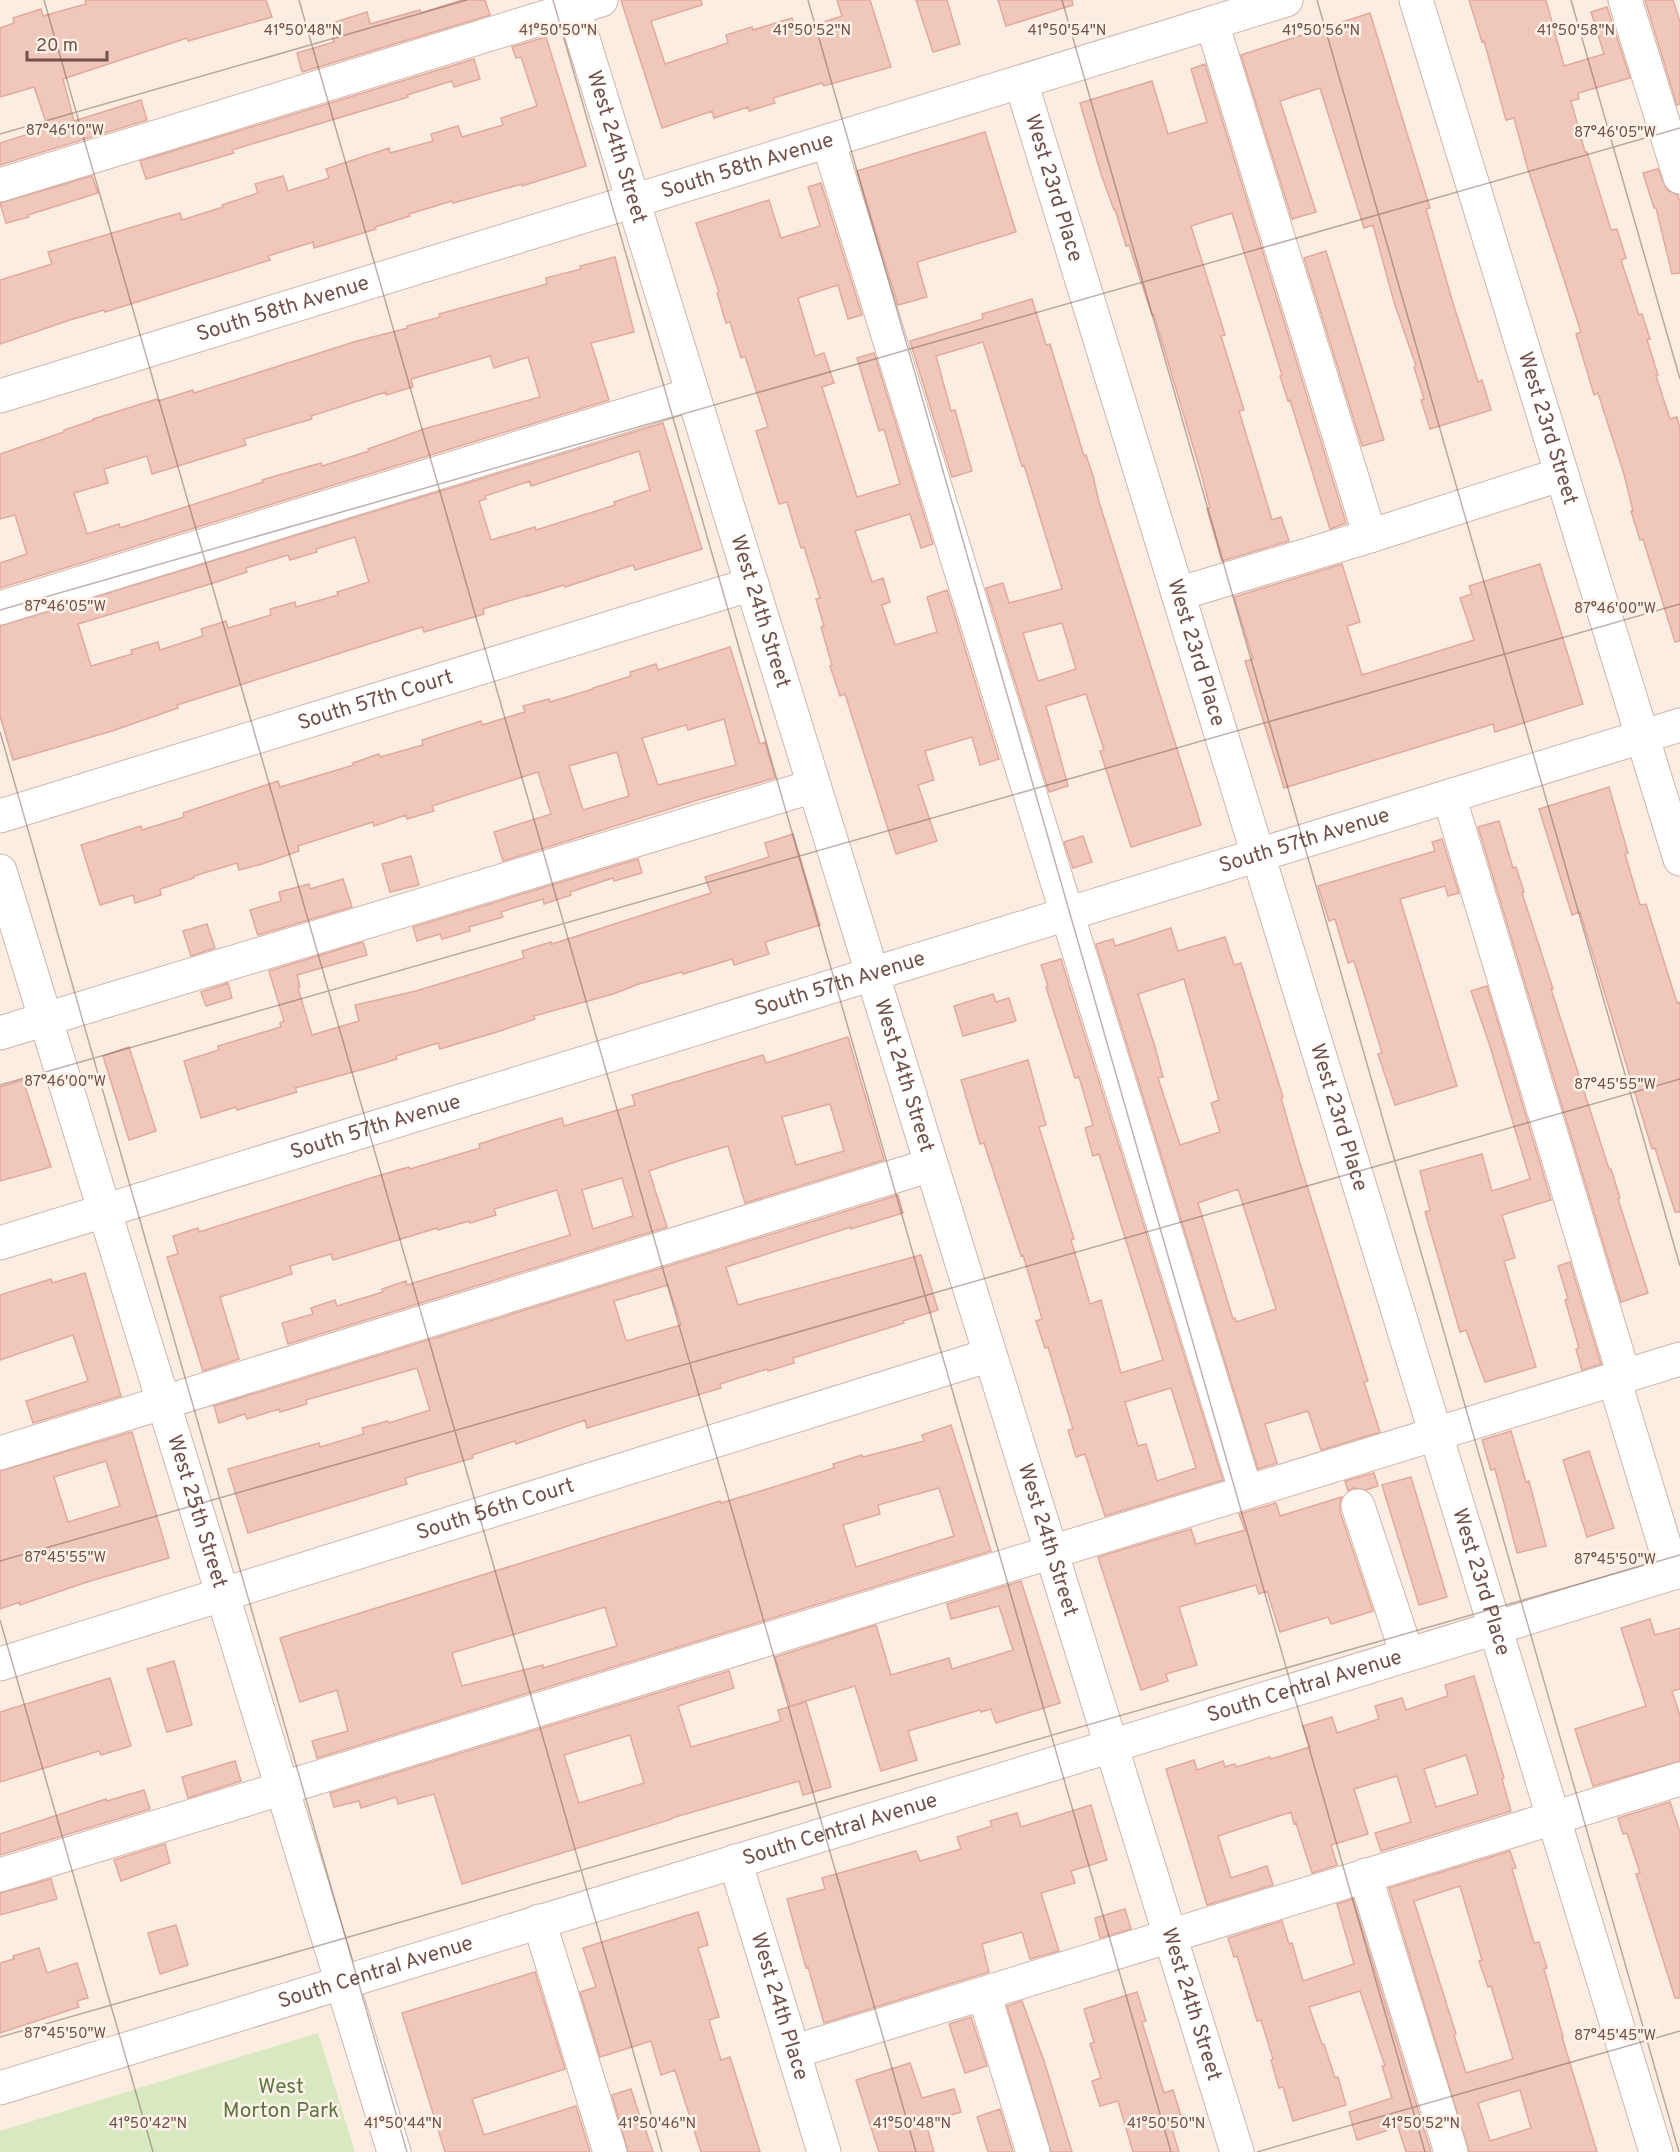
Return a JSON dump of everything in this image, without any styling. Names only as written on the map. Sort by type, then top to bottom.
[{"type":"street","name":"South 58th Avenue","points":[[0,396],[1286,0]]},
{"type":"street","name":"West 23rd Street","points":[[1416,0],[1680,858]]},
{"type":"street","points":[[1625,0],[1680,177]]},
{"type":"street","points":[[0,185],[582,3]]},
{"type":"street","name":"West 24th Street","points":[[582,3],[633,201],[1236,2152]]},
{"type":"street","points":[[1212,23],[1370,536]]},
{"type":"street","name":"West 23rd Place","points":[[1021,82],[1656,2152]]},
{"type":"street","points":[[828,141],[1246,1492]]},
{"type":"street","points":[[0,608],[693,394]]},
{"type":"street","points":[[1178,594],[1370,536],[1562,474]]},
{"type":"street","name":"South 57th Court","points":[[0,816],[752,584]]},
{"type":"street","name":"South 57th Avenue","points":[[0,1243],[1680,725]]},
{"type":"street","points":[[0,1033],[814,786]]},
{"type":"street","points":[[1449,796],[1676,1572]]},
{"type":"street","name":"West 25th Street","points":[[0,871],[394,2152]]},
{"type":"street","points":[[0,1453],[931,1165]]},
{"type":"street","name":"South 56th Court","points":[[0,1664],[990,1355]]},
{"type":"street","points":[[0,1875],[1680,1359]]},
{"type":"street","points":[[1358,1506],[1407,1654]]},
{"type":"street","name":"South Central Avenue","points":[[0,2088],[1676,1572]]},
{"type":"street","points":[[793,2052],[1680,1779]]},
{"type":"street","name":"West 24th Place","points":[[735,1861],[824,2152]]},
{"type":"street","points":[[1365,1875],[1451,2152]]},
{"type":"street","points":[[539,1922],[610,2152]]},
{"type":"street","points":[[984,1994],[1033,2152]]},
{"type":"green space","name":"West Morton Park","points":[[318,2033],[355,2152],[0,2152],[0,2131]]},
{"type":"building","points":[[85,0],[266,0],[272,17],[188,41],[187,38],[63,79],[74,121],[141,100],[147,120],[0,165],[0,143],[48,128],[34,87],[0,97],[0,28],[14,23],[13,18],[41,9],[43,16],[86,4]]},
{"type":"building","points":[[462,0],[485,0],[490,15],[302,72],[297,53],[334,42],[329,24],[367,12],[370,24],[420,10],[421,13]]},
{"type":"building","points":[[621,0],[701,0],[702,5],[651,21],[665,64],[728,43],[726,35],[752,27],[753,30],[792,18],[796,31],[842,16],[837,0],[870,0],[891,67],[824,86],[822,83],[773,98],[775,103],[749,111],[748,107],[714,118],[712,111],[662,128]]},
{"type":"building","points":[[916,0],[947,0],[960,44],[933,52]]},
{"type":"building","points":[[998,0],[1072,0],[1073,5],[1006,26]]},
{"type":"building","points":[[1469,0],[1546,0],[1564,66],[1604,54],[1591,12],[1607,7],[1630,78],[1578,93],[1579,99],[1571,101],[1611,230],[1617,229],[1626,258],[1621,260],[1639,315],[1642,314],[1650,339],[1647,340],[1658,375],[1656,376],[1670,419],[1677,417],[1680,428],[1680,641],[1675,642],[1643,539],[1640,540],[1631,511],[1633,511],[1624,474],[1598,393],[1594,395],[1576,334],[1581,332],[1527,166],[1514,118],[1506,120],[1484,41],[1482,42]]},
{"type":"building","points":[[1645,0],[1673,0],[1680,22],[1680,104],[1677,105]]},
{"type":"building","points":[[1370,13],[1430,208],[1426,209],[1452,300],[1478,382],[1482,380],[1491,410],[1430,429],[1421,400],[1424,399],[1414,367],[1416,366],[1394,302],[1373,225],[1364,228],[1320,88],[1280,101],[1316,212],[1292,219],[1241,55]]},
{"type":"building","points":[[546,37],[586,166],[522,186],[522,184],[453,203],[452,201],[409,214],[410,216],[375,227],[376,229],[314,248],[313,242],[268,256],[270,260],[105,312],[104,310],[70,320],[0,344],[0,280],[52,264],[48,252],[180,213],[182,220],[223,207],[222,205],[258,193],[255,184],[283,176],[288,191],[329,178],[326,169],[389,148],[390,153],[433,141],[431,134],[458,126],[462,137],[503,125],[501,118],[537,106],[521,57],[516,58],[512,47]]},
{"type":"building","points":[[474,59],[480,79],[454,87],[452,81],[407,95],[408,97],[232,150],[234,153],[146,179],[140,161]]},
{"type":"building","points":[[1205,64],[1346,523],[1330,529],[1290,400],[1288,401],[1280,376],[1282,375],[1232,213],[1191,226],[1225,335],[1221,336],[1244,410],[1239,411],[1272,520],[1281,517],[1289,541],[1222,561],[1207,509],[1210,508],[1201,473],[1154,315],[1152,315],[1129,245],[1126,246],[1080,103],[1152,81],[1168,134],[1207,122],[1191,69]]},
{"type":"building","points":[[985,132],[1016,232],[917,262],[927,297],[898,305],[857,171]]},
{"type":"building","points":[[1658,169],[1667,190],[1678,195],[1680,202],[1680,273],[1672,274],[1656,208],[1654,208],[1643,173]]},
{"type":"building","points":[[92,176],[98,193],[6,223],[0,203]]},
{"type":"building","points":[[821,183],[862,315],[848,319],[838,285],[798,298],[815,356],[824,353],[834,383],[822,387],[857,497],[900,484],[884,429],[879,431],[857,358],[874,353],[933,544],[921,548],[910,514],[855,531],[872,582],[883,578],[890,602],[882,605],[895,645],[937,632],[927,597],[947,590],[999,759],[980,765],[972,737],[925,751],[934,780],[918,785],[937,841],[896,854],[845,694],[840,696],[830,666],[832,665],[821,627],[824,626],[816,599],[820,598],[804,547],[801,548],[787,502],[779,504],[756,431],[768,427],[745,356],[741,358],[730,322],[726,323],[717,293],[719,292],[696,223],[769,200],[781,238],[820,226],[808,187]]},
{"type":"building","points":[[1326,251],[1384,440],[1362,446],[1304,258]]},
{"type":"building","points":[[615,257],[634,332],[591,343],[609,400],[0,588],[0,563],[27,554],[15,515],[0,519],[0,454],[64,432],[64,430],[93,419],[157,399],[158,401],[193,390],[194,393],[357,341],[408,328],[407,326],[440,317],[439,314],[547,284],[546,278],[581,269],[580,266]],"holes":[[[490,356],[494,368],[528,357],[540,397],[427,428],[368,449],[369,451],[322,466],[321,463],[262,480],[263,482],[120,528],[119,524],[87,534],[74,493],[108,483],[104,469],[147,456],[152,474],[246,445],[244,439],[312,419],[311,416],[386,392],[386,395],[413,387],[411,379]]]},
{"type":"building","points":[[1032,299],[1046,345],[1050,344],[1084,456],[1086,455],[1093,476],[1099,502],[1201,825],[1131,847],[1100,751],[1104,750],[1086,694],[1046,706],[1068,786],[1049,792],[986,588],[1003,583],[1009,603],[1062,589],[1024,465],[1022,466],[983,342],[936,356],[951,411],[955,410],[972,471],[952,477],[910,341],[983,319],[982,314]],"holes":[[[1062,623],[1076,669],[1038,681],[1023,633]]]},
{"type":"building","points":[[663,423],[702,549],[635,570],[633,565],[565,587],[564,585],[528,595],[483,609],[484,614],[424,632],[422,627],[177,705],[178,708],[112,731],[13,760],[0,716],[0,626]],"holes":[[[639,451],[650,490],[614,502],[615,505],[536,530],[535,527],[491,540],[479,501],[486,499],[485,496],[530,481],[531,486]],[[355,537],[369,582],[337,592],[338,595],[296,607],[295,602],[270,609],[271,615],[228,628],[226,621],[201,629],[203,636],[160,650],[158,642],[131,650],[132,654],[91,666],[78,624],[247,572],[246,568],[288,555],[290,560]]]},
{"type":"building","points":[[1342,564],[1360,622],[1347,626],[1362,675],[1474,640],[1460,598],[1472,594],[1469,586],[1540,564],[1583,704],[1495,732],[1493,724],[1284,788],[1245,661],[1253,659],[1234,597]]},
{"type":"building","points":[[730,647],[760,744],[765,742],[775,778],[503,861],[494,832],[551,814],[538,772],[432,806],[434,811],[407,819],[406,815],[374,826],[373,822],[298,846],[299,851],[262,864],[239,870],[237,863],[194,876],[194,878],[160,889],[161,895],[135,903],[133,895],[100,905],[81,845],[141,826],[142,830],[184,817],[183,813],[278,781],[280,787],[354,765],[353,763],[379,754],[380,757],[423,745],[422,740],[481,721],[482,725],[525,712],[523,706],[549,699],[550,702],[593,689],[631,676],[630,672],[656,664],[658,670]],"holes":[[[724,719],[736,765],[658,785],[642,738],[686,725],[688,730]],[[617,752],[629,796],[583,810],[569,766]]]},
{"type":"building","points":[[1609,787],[1640,905],[1646,904],[1677,1003],[1680,1002],[1680,1212],[1675,1212],[1655,1148],[1652,1149],[1580,912],[1572,915],[1539,809]]},
{"type":"building","points":[[1499,821],[1513,868],[1516,867],[1524,892],[1522,893],[1553,989],[1551,989],[1609,1169],[1611,1169],[1620,1198],[1618,1199],[1648,1293],[1621,1302],[1478,827]]},
{"type":"building","points":[[793,834],[820,925],[765,942],[769,954],[734,965],[732,959],[639,984],[613,994],[534,1016],[535,1019],[500,1031],[440,1049],[438,1043],[396,1056],[397,1059],[295,1088],[297,1092],[201,1118],[184,1061],[219,1050],[218,1046],[281,1027],[280,1023],[284,1021],[269,971],[363,942],[367,955],[297,975],[300,987],[298,988],[312,1035],[359,1021],[355,1005],[416,991],[524,958],[522,951],[551,942],[552,944],[711,893],[705,877],[769,857],[765,843]]},
{"type":"building","points":[[1083,836],[1092,862],[1073,868],[1064,842]]},
{"type":"building","points":[[1442,839],[1459,893],[1448,896],[1445,886],[1400,899],[1457,1086],[1395,1105],[1378,1054],[1382,1053],[1354,961],[1348,963],[1335,919],[1329,921],[1318,886],[1435,851],[1432,842]]},
{"type":"building","points":[[411,856],[419,885],[390,892],[382,864]]},
{"type":"building","points":[[638,859],[642,873],[614,881],[613,878],[570,892],[571,895],[544,904],[543,899],[501,912],[503,917],[469,927],[470,931],[442,939],[440,934],[417,941],[413,927]]},
{"type":"building","points":[[343,879],[352,907],[258,935],[250,910],[281,901],[279,892],[309,884],[310,889]]},
{"type":"building","points":[[207,924],[215,948],[191,956],[183,931]]},
{"type":"building","points":[[1171,928],[1178,951],[1225,937],[1234,965],[1241,963],[1368,1381],[1364,1382],[1380,1432],[1321,1450],[1308,1411],[1265,1424],[1277,1463],[1258,1469],[1096,944],[1113,939],[1115,946]],"holes":[[[1184,979],[1219,1100],[1211,1103],[1220,1132],[1180,1145],[1158,1078],[1163,1077],[1138,994]],[[1238,1189],[1276,1309],[1236,1322],[1235,1318],[1233,1319],[1198,1203]]]},
{"type":"building","points":[[1061,959],[1223,1480],[1105,1516],[1085,1454],[1076,1457],[1068,1430],[1073,1429],[1048,1347],[1045,1348],[1036,1321],[1042,1319],[1023,1255],[1021,1256],[984,1143],[980,1144],[961,1080],[1028,1060],[1046,1125],[1039,1127],[1074,1239],[1071,1240],[1090,1304],[1101,1300],[1121,1373],[1163,1360],[1099,1154],[1093,1156],[1085,1128],[1093,1125],[1079,1077],[1075,1078],[1041,965]],"holes":[[[1171,1388],[1196,1468],[1157,1481],[1146,1444],[1138,1446],[1125,1402]]]},
{"type":"building","points":[[228,983],[232,998],[206,1006],[201,992]]},
{"type":"building","points":[[1487,986],[1551,1200],[1502,1215],[1515,1258],[1504,1261],[1536,1367],[1485,1382],[1466,1330],[1460,1332],[1425,1212],[1430,1210],[1420,1171],[1482,1154],[1492,1191],[1530,1179],[1471,991]]},
{"type":"building","points":[[993,994],[996,1002],[1009,998],[1016,1021],[963,1036],[954,1006]]},
{"type":"building","points":[[848,1037],[884,1160],[745,1203],[728,1146],[684,1159],[649,1171],[667,1227],[288,1344],[282,1323],[313,1314],[311,1308],[335,1300],[337,1306],[383,1292],[382,1289],[406,1281],[407,1285],[570,1235],[557,1190],[494,1209],[496,1215],[470,1223],[469,1221],[438,1230],[437,1228],[333,1260],[331,1254],[290,1266],[292,1274],[220,1297],[239,1359],[203,1371],[167,1257],[178,1254],[173,1236],[198,1228],[199,1232],[374,1177],[480,1148],[479,1144],[562,1118],[564,1126],[635,1105],[632,1095],[763,1055],[766,1063]],"holes":[[[830,1104],[844,1151],[796,1165],[782,1117]],[[622,1178],[633,1216],[593,1229],[582,1190]]]},
{"type":"building","points":[[129,1047],[156,1131],[129,1140],[103,1056]]},
{"type":"building","points":[[23,1080],[51,1167],[0,1181],[0,1087]]},
{"type":"building","points":[[898,1195],[903,1213],[726,1267],[738,1305],[921,1255],[938,1310],[793,1358],[794,1363],[720,1384],[721,1388],[587,1428],[585,1420],[516,1444],[515,1441],[472,1455],[473,1458],[405,1478],[407,1484],[248,1533],[228,1469],[319,1443],[320,1447],[364,1434],[362,1428],[388,1421],[389,1423],[430,1410],[417,1368],[306,1400],[307,1404],[280,1412],[279,1409],[247,1419],[245,1414],[219,1423],[214,1406]],"holes":[[[668,1285],[681,1325],[626,1341],[614,1301]]]},
{"type":"building","points":[[1570,1262],[1601,1364],[1582,1370],[1576,1349],[1579,1348],[1565,1300],[1568,1299],[1558,1266]]},
{"type":"building","points":[[85,1273],[121,1396],[33,1423],[26,1401],[88,1381],[73,1335],[0,1360],[0,1295],[51,1279],[52,1283]]},
{"type":"building","points":[[951,1425],[991,1551],[317,1758],[312,1741],[348,1731],[337,1690],[300,1702],[280,1638],[720,1501],[721,1503],[834,1468],[833,1464],[862,1455],[863,1457],[924,1441],[922,1435]],"holes":[[[939,1488],[954,1536],[856,1567],[843,1525],[880,1514],[878,1505]],[[605,1607],[617,1646],[543,1668],[543,1665],[462,1686],[452,1653]]]},
{"type":"building","points":[[1511,1431],[1526,1482],[1529,1481],[1546,1546],[1517,1553],[1495,1469],[1491,1470],[1482,1440]]},
{"type":"building","points":[[132,1432],[169,1558],[20,1605],[20,1602],[0,1609],[0,1471]],"holes":[[[106,1461],[120,1506],[68,1522],[54,1477]]]},
{"type":"building","points":[[1589,1451],[1614,1528],[1587,1537],[1563,1460]]},
{"type":"building","points":[[1374,1473],[1378,1486],[1366,1490],[1353,1488],[1348,1491],[1345,1481]]},
{"type":"building","points":[[1411,1477],[1447,1597],[1419,1605],[1382,1485]]},
{"type":"building","points":[[1342,1497],[1340,1512],[1373,1611],[1331,1624],[1328,1617],[1280,1632],[1267,1591],[1259,1594],[1256,1585],[1179,1607],[1197,1665],[1166,1674],[1168,1681],[1141,1690],[1098,1557],[1191,1529],[1196,1544],[1245,1530],[1239,1514],[1276,1503],[1280,1516]]},
{"type":"building","points":[[1021,1581],[1060,1703],[996,1723],[991,1709],[981,1712],[980,1710],[908,1731],[917,1760],[881,1771],[855,1686],[790,1706],[775,1657],[876,1625],[891,1675],[949,1658],[952,1669],[1013,1650],[999,1606],[951,1619],[947,1604]]},
{"type":"building","points":[[1650,1619],[1655,1635],[1680,1628],[1680,1689],[1672,1691],[1680,1716],[1680,1761],[1593,1786],[1575,1729],[1646,1706],[1621,1628]]},
{"type":"building","points":[[174,1661],[192,1725],[167,1732],[147,1669]]},
{"type":"building","points":[[729,1671],[734,1688],[678,1706],[691,1747],[781,1721],[778,1710],[806,1702],[831,1787],[803,1795],[799,1781],[462,1884],[434,1794],[398,1804],[396,1797],[361,1808],[359,1801],[334,1807],[330,1793]],"holes":[[[630,1735],[644,1783],[579,1803],[564,1755]]]},
{"type":"building","points":[[1474,1676],[1504,1778],[1502,1779],[1511,1811],[1381,1851],[1375,1833],[1411,1822],[1397,1776],[1354,1789],[1368,1834],[1331,1845],[1337,1865],[1312,1873],[1291,1812],[1218,1836],[1231,1878],[1267,1866],[1273,1885],[1207,1905],[1166,1769],[1194,1760],[1197,1770],[1223,1761],[1225,1767],[1235,1764],[1236,1767],[1270,1757],[1271,1759],[1310,1747],[1303,1726],[1332,1717],[1337,1733],[1379,1719],[1375,1706],[1402,1698],[1406,1710],[1448,1696],[1445,1685]],"holes":[[[1466,1755],[1478,1794],[1436,1807],[1424,1769]]]},
{"type":"building","points":[[110,1678],[131,1746],[101,1755],[99,1751],[0,1782],[0,1712]]},
{"type":"building","points":[[235,1761],[241,1781],[188,1798],[182,1777]]},
{"type":"building","points":[[144,1790],[150,1809],[0,1855],[0,1834],[106,1799],[107,1801]]},
{"type":"building","points":[[1670,1802],[1680,1832],[1680,1998],[1675,1998],[1636,1874],[1640,1873],[1627,1833],[1623,1834],[1618,1818]]},
{"type":"building","points":[[1091,1805],[1107,1860],[1071,1871],[1075,1883],[1041,1893],[1059,1951],[1030,1959],[1022,1932],[982,1944],[989,1972],[824,2023],[787,1899],[825,1889],[822,1878],[916,1851],[920,1861],[961,1849],[957,1837],[992,1826],[990,1821],[1017,1813],[1021,1827]]},
{"type":"building","points":[[165,1844],[170,1863],[121,1881],[114,1860]]},
{"type":"building","points":[[1510,1851],[1516,1868],[1512,1869],[1534,1943],[1539,1942],[1547,1968],[1544,1969],[1562,2037],[1597,2152],[1469,2152],[1389,1888]],"holes":[[[1460,1886],[1482,1960],[1479,1961],[1488,1987],[1491,1986],[1513,2059],[1466,2073],[1414,1901]],[[1520,2090],[1531,2128],[1490,2141],[1478,2103]]]},
{"type":"building","points":[[51,1879],[57,1899],[0,1915],[0,1893]]},
{"type":"building","points":[[1353,1899],[1431,2152],[1406,2152],[1398,2127],[1357,2140],[1349,2112],[1392,2098],[1382,2066],[1385,2066],[1360,1991],[1309,2007],[1335,2078],[1338,2077],[1346,2105],[1293,2121],[1283,2087],[1279,2088],[1261,2020],[1257,2021],[1237,1956],[1234,1957],[1228,1938],[1282,1921],[1289,1944],[1292,1943],[1303,1981],[1354,1964],[1337,1904]]},
{"type":"building","points":[[1125,1909],[1131,1929],[1100,1938],[1095,1918]]},
{"type":"building","points":[[698,1912],[708,1945],[698,1948],[719,2017],[709,2020],[721,2060],[730,2057],[760,2152],[701,2152],[675,2070],[661,2075],[651,2041],[600,2057],[580,1992],[596,1987],[583,1948]]},
{"type":"building","points":[[176,1925],[188,1965],[160,1974],[148,1933]]},
{"type":"building","points":[[39,1948],[47,1973],[77,1963],[88,1998],[77,2001],[79,2007],[0,2033],[0,1963],[14,1959],[13,1956]]},
{"type":"building","points":[[535,1972],[565,2069],[472,2099],[484,2135],[576,2106],[590,2152],[445,2152],[402,2013]]},
{"type":"building","points":[[1137,1992],[1146,2021],[1142,2022],[1164,2093],[1173,2090],[1182,2119],[1170,2122],[1179,2152],[1133,2152],[1118,2101],[1100,2106],[1092,2081],[1101,2078],[1090,2044],[1094,2042],[1084,2009]]},
{"type":"building","points":[[1022,2001],[1044,2061],[1072,2152],[1051,2152],[1007,2006]]},
{"type":"building","points":[[971,2017],[987,2066],[965,2073],[949,2024]]},
{"type":"building","points":[[910,2063],[922,2098],[954,2089],[961,2112],[926,2123],[934,2152],[879,2152],[856,2080]]},
{"type":"building","points":[[631,2089],[653,2152],[628,2152],[612,2095]]},
{"type":"building","points":[[1000,2109],[1013,2152],[988,2152],[977,2117]]}]
